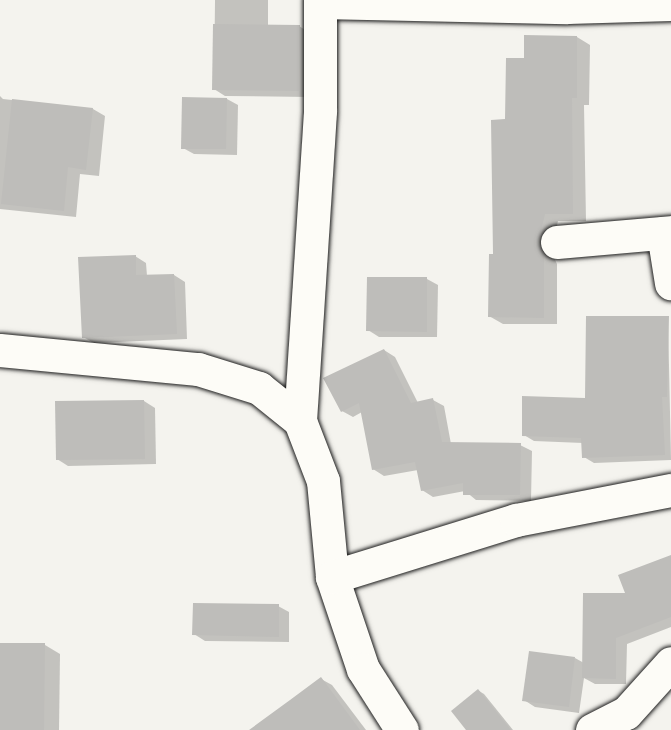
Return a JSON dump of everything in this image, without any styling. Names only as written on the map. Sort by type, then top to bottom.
[{"type":"street","points":[[402,730],[363,669],[332,577],[323,481],[300,421],[320,110],[320,1],[567,7],[671,4]]},
{"type":"street","points":[[557,242],[667,232],[671,283]]},
{"type":"street","points":[[0,350],[198,369],[259,388],[300,421]]},
{"type":"street","points":[[332,577],[516,520],[671,490]]},
{"type":"street","points":[[592,730],[626,713],[671,663]]},
{"type":"building","points":[[213,24],[300,25],[299,91],[212,90]]},
{"type":"building","points":[[524,35],[577,36],[577,98],[572,98],[573,214],[545,214],[538,243],[544,255],[544,318],[488,317],[489,254],[493,254],[491,120],[505,119],[506,58],[524,58]]},
{"type":"building","points":[[182,97],[227,98],[226,149],[181,149]]},
{"type":"building","points":[[12,99],[93,108],[86,170],[68,167],[64,211],[1,204]]},
{"type":"building","points":[[136,255],[136,275],[174,274],[177,334],[82,338],[78,257]]},
{"type":"building","points":[[367,277],[427,277],[427,332],[366,331]]},
{"type":"building","points":[[586,316],[669,316],[667,397],[662,397],[665,455],[582,458],[581,438],[522,436],[522,396],[585,398]]},
{"type":"building","points":[[384,349],[411,403],[433,398],[442,442],[521,443],[520,495],[463,495],[463,483],[421,491],[415,462],[372,470],[359,403],[341,412],[323,378]]},
{"type":"building","points":[[144,400],[145,459],[56,460],[55,401]]},
{"type":"building","points":[[671,555],[671,617],[616,638],[616,679],[582,678],[583,593],[625,593],[618,575]]},
{"type":"building","points":[[193,603],[279,604],[279,637],[192,635]]},
{"type":"building","points":[[0,643],[45,643],[44,730],[0,730]]},
{"type":"building","points":[[529,651],[575,657],[569,707],[522,701]]},
{"type":"building","points":[[321,677],[360,730],[249,730],[290,700]]},
{"type":"building","points":[[478,689],[511,730],[466,730],[451,711]]}]
